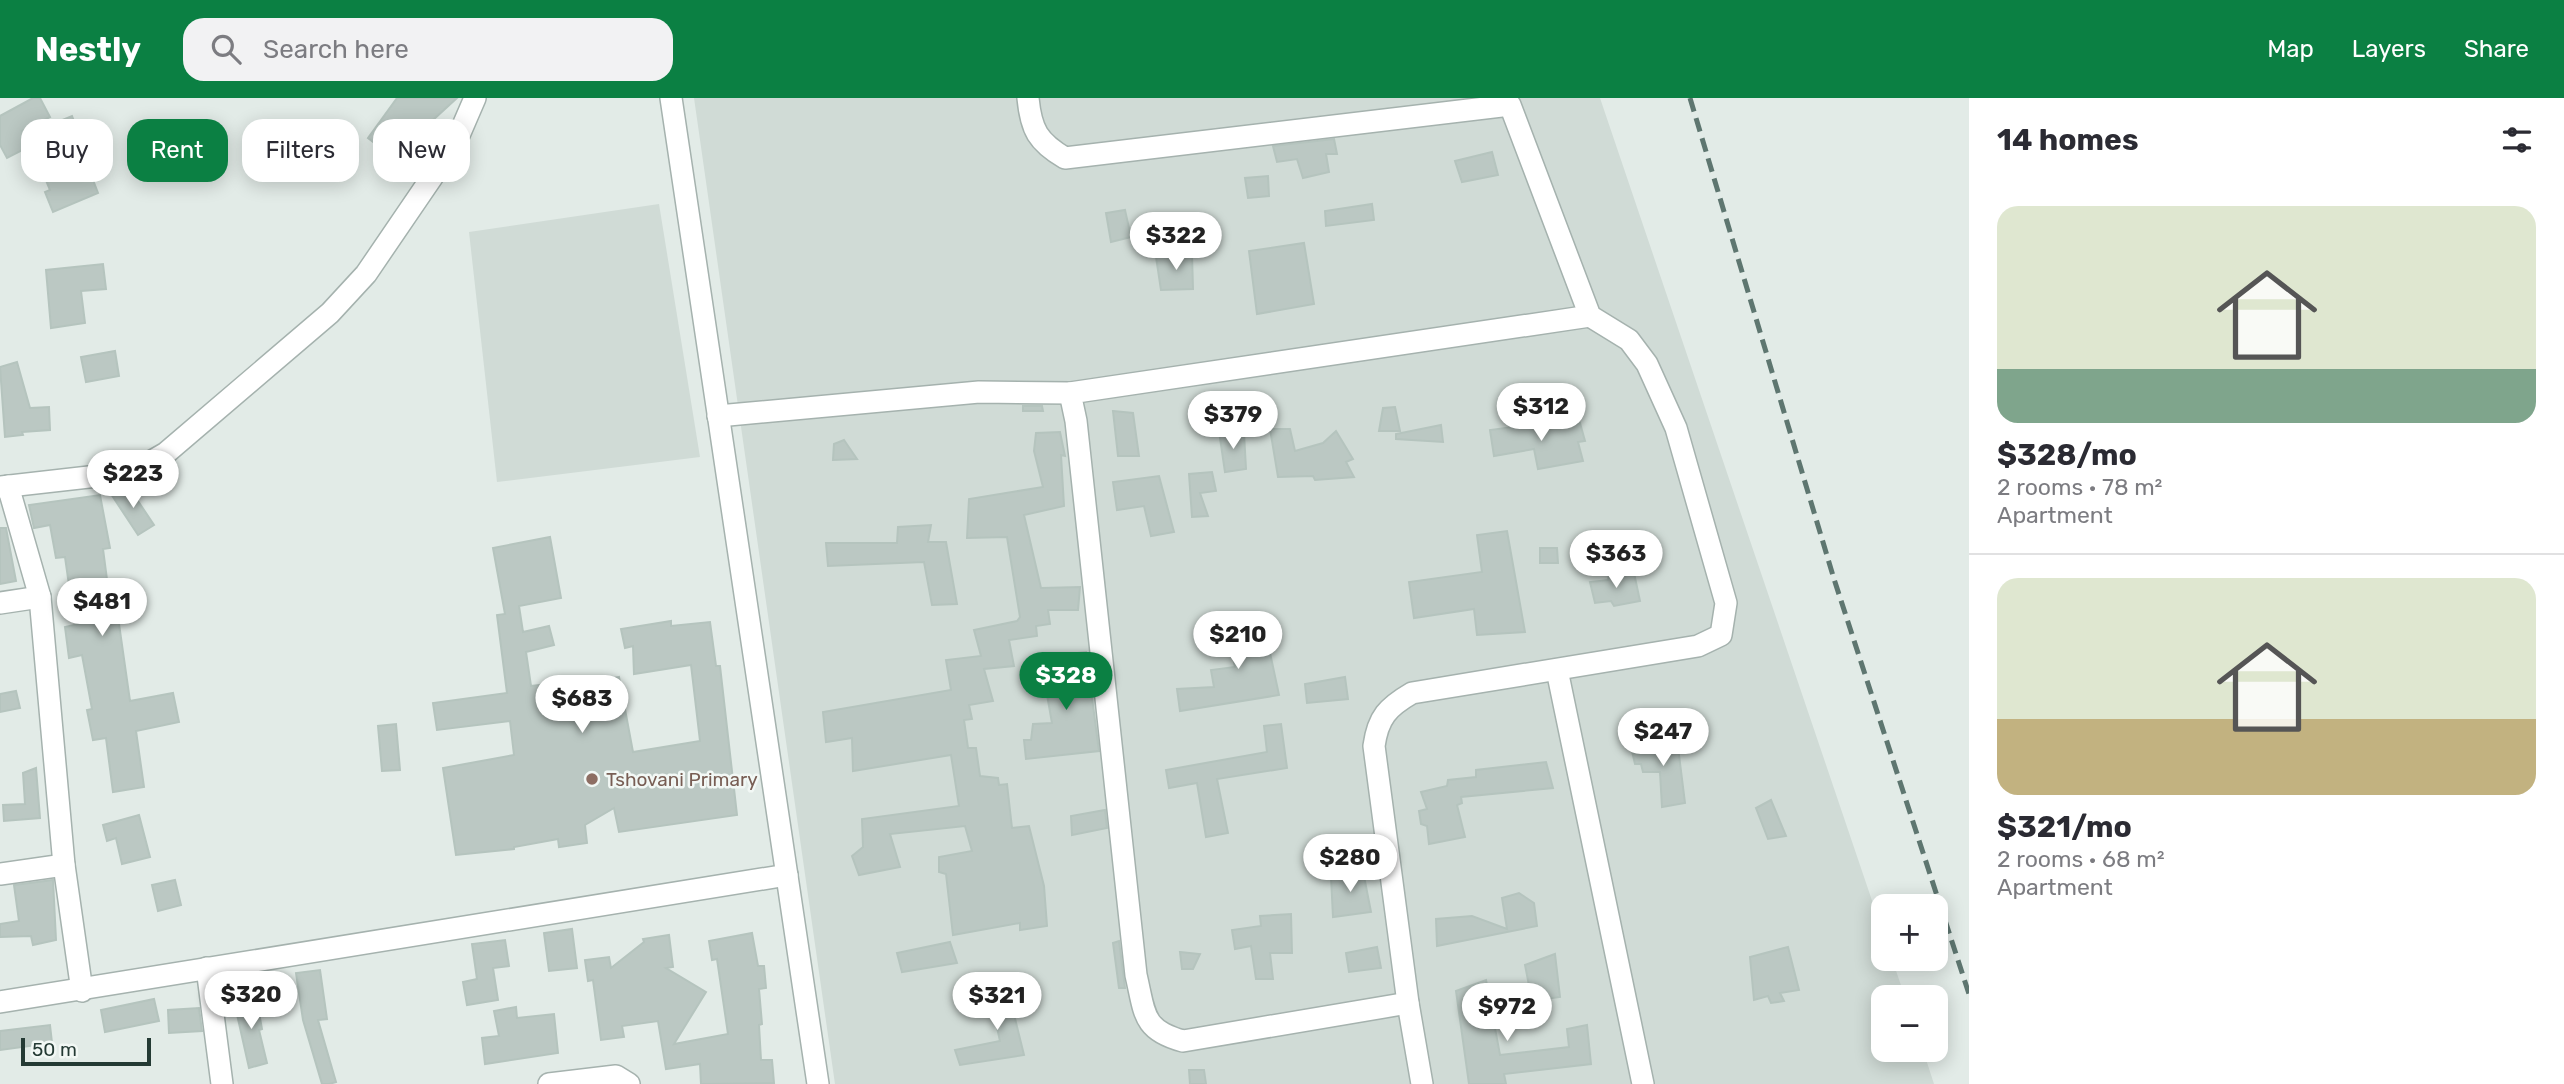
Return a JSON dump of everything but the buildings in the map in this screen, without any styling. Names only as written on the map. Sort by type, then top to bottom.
[{"type":"street","points":[[82,991],[64,866],[40,597],[4,487],[133,472],[166,453],[330,313],[366,274],[456,142],[475,98]]},
{"type":"street","points":[[671,98],[818,1084]]},
{"type":"street","points":[[1028,98],[1030,120],[1044,146],[1065,158],[1510,105],[1590,316],[1629,340],[1647,364],[1676,428],[1726,603],[1721,635],[1711,641],[1557,670],[1412,693],[1388,707],[1377,726],[1374,746],[1408,1003],[1422,1084]]},
{"type":"street","points":[[718,416],[968,393],[1070,393],[1590,316]]},
{"type":"street","points":[[1070,393],[1076,421],[1136,975],[1146,1016],[1161,1035],[1184,1041],[1408,1003]]},
{"type":"street","points":[[0,603],[40,597]]},
{"type":"street","points":[[1557,670],[1643,1084]]},
{"type":"street","points":[[0,874],[64,866]]},
{"type":"street","points":[[0,1002],[82,991],[207,968],[787,875]]},
{"type":"street","points":[[207,968],[222,1084]]},
{"type":"street","points":[[549,1084],[616,1076],[629,1084]]},
{"type":"shaded area","points":[[694,98],[1600,98],[1871,898],[1871,971],[1896,971],[1901,985],[1871,985],[1871,1062],[1927,1062],[1934,1084],[835,1084]]},
{"type":"shaded area","points":[[659,204],[700,457],[497,482],[469,232]]},
{"type":"railway","points":[[1690,98],[1834,579],[1969,994]]},
{"type":"place","name":"Tshovani Primary","points":[[592,779]]}]
